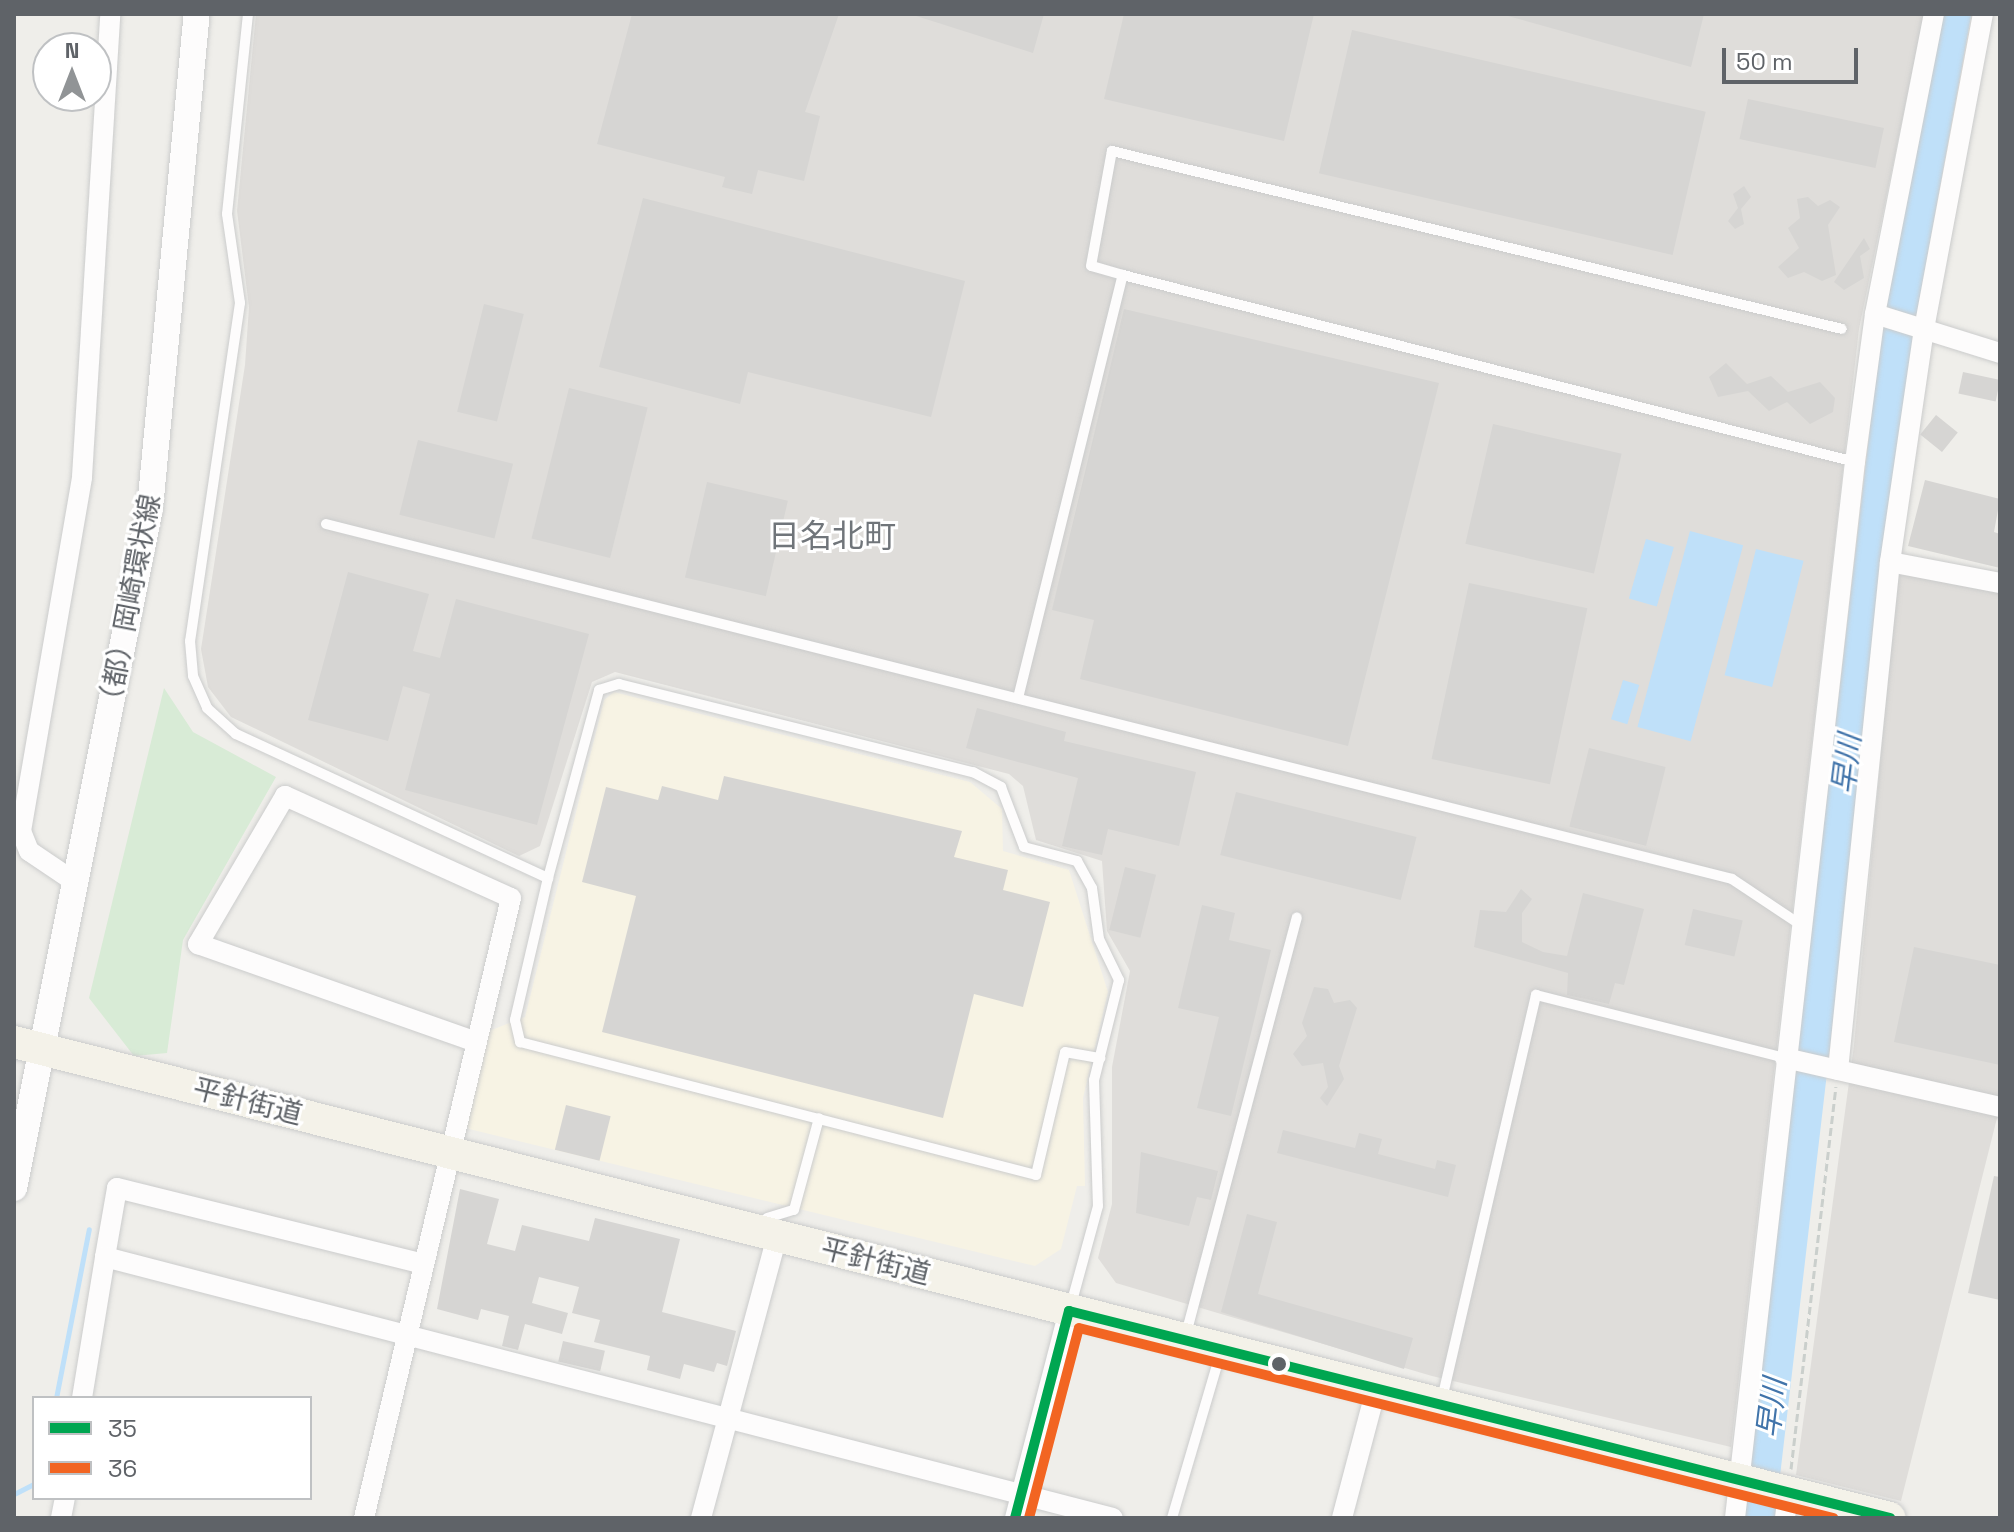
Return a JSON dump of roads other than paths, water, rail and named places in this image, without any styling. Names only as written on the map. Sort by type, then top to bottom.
[{"type":"main road","name":"平針街道","points":[[26,1045],[1738,1481],[1786,1505]]},
{"type":"main road","points":[[1786,1505],[1890,1518]]},
{"type":"street","points":[[75,882],[29,851],[21,831],[82,477],[110,14]]},
{"type":"street","name":"（都）岡崎環状線","points":[[14,1188],[26,1045],[75,882],[150,508],[197,14]]},
{"type":"street","points":[[1735,1518],[1855,462],[1875,314],[1934,14]]},
{"type":"street","points":[[1838,1070],[1890,562],[1924,329],[1983,14]]},
{"type":"street","points":[[1875,314],[2000,353]]},
{"type":"street","points":[[1890,562],[2000,583]]},
{"type":"street","points":[[364,1518],[511,898],[285,796],[198,944],[476,1042]]},
{"type":"street","points":[[1785,1058],[2000,1107]]},
{"type":"street","points":[[82,1396],[117,1188],[423,1264]]},
{"type":"street","points":[[701,1518],[777,1236]]},
{"type":"street","points":[[105,1257],[1113,1518]]},
{"type":"street","points":[[1015,1518],[1069,1311]]},
{"type":"street","points":[[1342,1518],[1376,1389]]},
{"type":"lane","points":[[248,14],[227,214],[240,303],[190,641],[193,676],[207,708],[236,734],[548,878]]},
{"type":"lane","points":[[1842,329],[1112,151],[1091,266],[1855,462]]},
{"type":"lane","points":[[1018,698],[1123,275]]},
{"type":"lane","points":[[326,524],[1732,879],[1801,925]]},
{"type":"lane","points":[[1069,1311],[1098,1206],[1100,1058],[1119,980],[1099,939],[1092,888],[1077,861],[1024,847],[1012,802],[973,772],[619,684],[599,690],[548,878],[515,1020],[520,1042],[1036,1175],[1065,1052],[1100,1058]]},
{"type":"lane","points":[[1184,1340],[1297,918]]},
{"type":"lane","points":[[1440,1405],[1536,995],[1785,1058]]},
{"type":"lane","points":[[694,1215],[732,1211],[778,1220],[794,1210],[819,1118]]},
{"type":"lane","points":[[1172,1518],[1222,1350]]},
{"type":"water","points":[[1690,531],[1743,545],[1691,741],[1637,727]]},
{"type":"water","points":[[1646,539],[1674,547],[1657,607],[1629,599]]},
{"type":"water","points":[[1756,549],[1804,561],[1772,687],[1725,675]]},
{"type":"water","points":[[1623,680],[1639,685],[1627,724],[1611,719]]},
{"type":"waterway","name":"早川","points":[[1759,1518],[1897,334],[1955,14]]},
{"type":"waterway","points":[[56,1396],[89,1229]]},
{"type":"waterway","points":[[14,1494],[32,1485]]},
{"type":"district","name":"日名北町","points":[[832,536]]}]
